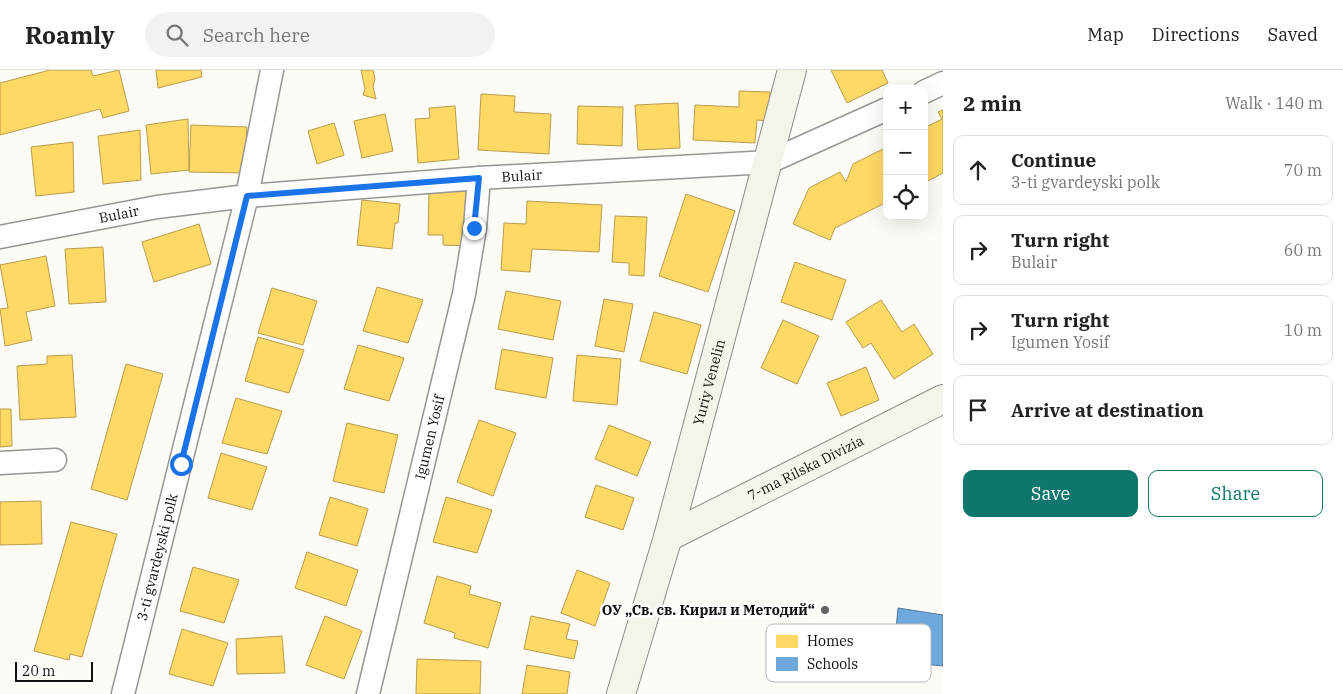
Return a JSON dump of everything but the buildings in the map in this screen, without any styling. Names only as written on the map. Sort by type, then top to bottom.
[{"type":"street","name":"3-ti gvardeyski polk","points":[[123,694],[247,196],[272,70]]},
{"type":"street","name":"Yuriy Venelin","points":[[621,694],[668,537],[792,70]]},
{"type":"street","points":[[928,90],[943,83]]},
{"type":"street","name":"Bulair","points":[[0,237],[157,207],[247,196],[479,178],[769,162],[883,111]]},
{"type":"street","name":"Igumen Yosif","points":[[368,694],[464,294],[479,178]]},
{"type":"street","name":"7-ma Rilska Divizia","points":[[668,537],[943,399]]},
{"type":"street","points":[[0,463],[55,460]]},
{"type":"place","name":"ОУ „Св. св. Кирил и Методий“","points":[[825,610]]},
{"type":"route","points":[[181,464],[224,280],[247,196],[479,178],[474,228]]}]
